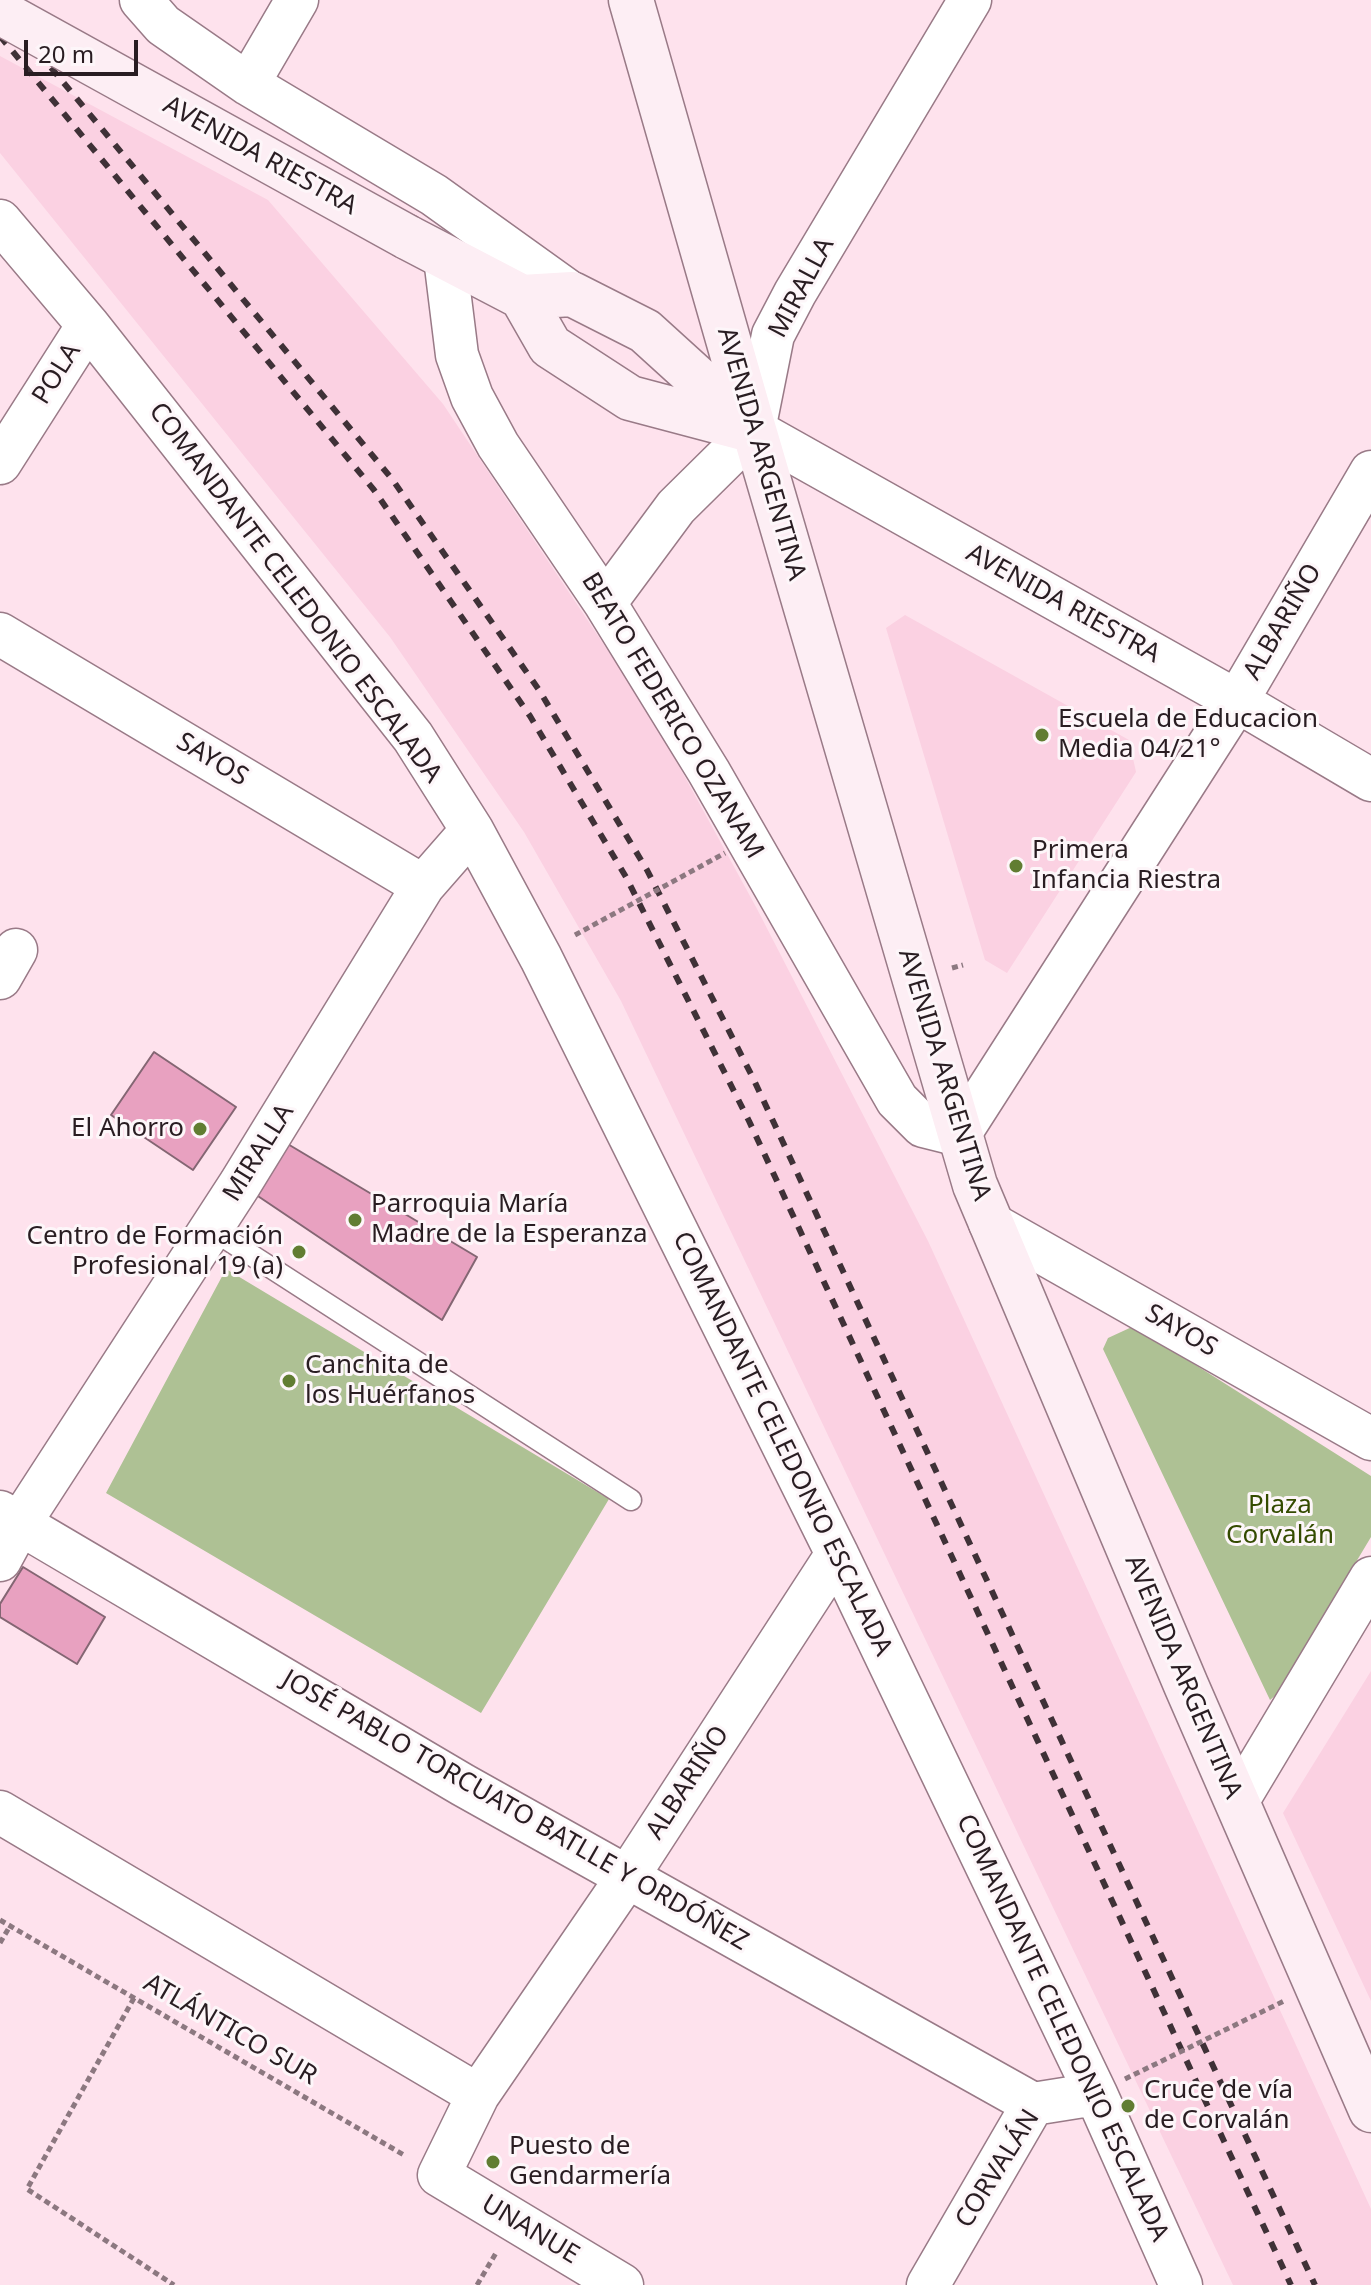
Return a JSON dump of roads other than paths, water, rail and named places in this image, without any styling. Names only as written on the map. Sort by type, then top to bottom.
[{"type":"main road","name":"AVENIDA ARGENTINA","points":[[631,0],[959,1135],[990,1223],[1371,2110]]},
{"type":"main road","name":"AVENIDA RIESTRA","points":[[0,12],[445,258],[522,297],[550,346],[630,398],[754,430]]},
{"type":"main road","name":"AVENIDA RIESTRA","points":[[572,294],[645,331],[754,430]]},
{"type":"main road","points":[[522,297],[572,294]]},
{"type":"street","points":[[141,0],[163,25],[248,84],[297,0]]},
{"type":"street","name":"MIRALLA","points":[[754,430],[773,335],[780,321],[970,0]]},
{"type":"street","name":"AVENIDA RIESTRA","points":[[248,84],[434,195],[572,294]]},
{"type":"street","name":"COMANDANTE CELEDONIO ESCALADA","points":[[0,221],[88,325],[413,737],[472,830],[541,958],[837,1554],[1110,2086],[1181,2285]]},
{"type":"street","name":"BEATO FEDERICO OZANAM","points":[[445,258],[457,355],[472,397],[498,445],[605,603],[709,772],[897,1100],[923,1126],[959,1135]]},
{"type":"street","name":"POLA","points":[[0,463],[88,325]]},
{"type":"street","points":[[605,603],[676,507],[754,430]]},
{"type":"street","name":"AVENIDA RIESTRA","points":[[754,430],[1237,701],[1371,780]]},
{"type":"street","name":"ALBARIÑO","points":[[959,1135],[1237,701],[1371,472]]},
{"type":"street","name":"SAYOS","points":[[0,634],[423,886]]},
{"type":"street","name":"MIRALLA","points":[[0,1560],[10,1517],[211,1229],[423,886],[472,830]]},
{"type":"street","name":"SAYOS","points":[[990,1223],[1371,1439]]},
{"type":"street","name":"JOSÉ PABLO TORCUATO BATLLE Y ORDÓÑEZ","points":[[10,1517],[463,1785],[1033,2104]]},
{"type":"street","name":"ALBARIÑO","points":[[439,2175],[478,2095],[628,1876],[837,1554]]},
{"type":"street","points":[[1237,1802],[1371,1578]]},
{"type":"street","points":[[0,1812],[478,2095]]},
{"type":"street","name":"CORVALÁN","points":[[928,2285],[1033,2104],[1110,2086]]},
{"type":"street","name":"UNANUE","points":[[439,2175],[622,2285]]},
{"type":"lane","points":[[211,1229],[631,1500]]},
{"type":"railway","points":[[0,6],[392,479],[539,690],[647,870],[753,1078],[1315,2285]]},
{"type":"railway","points":[[0,36],[374,490],[530,716],[626,877],[749,1121],[1291,2285]]},
{"type":"place","name":"Escuela de Educacion Media 04/21°","points":[[1042,735]]},
{"type":"place","name":"Primera Infancia Riestra","points":[[1016,866]]},
{"type":"place","name":"El Ahorro","points":[[200,1129]]},
{"type":"place","name":"Parroquia María Madre de la Esperanza","points":[[355,1220]]},
{"type":"place","name":"Centro de Formación Profesional 19 (a)","points":[[299,1252]]},
{"type":"place","name":"Canchita de los Huérfanos","points":[[289,1381]]},
{"type":"place","name":"Cruce de vía de Corvalán","points":[[1128,2106]]},
{"type":"place","name":"Puesto de Gendarmería","points":[[493,2162]]},
{"type":"park label","name":"Plaza Corvalán","points":[[1280,1521]]}]
